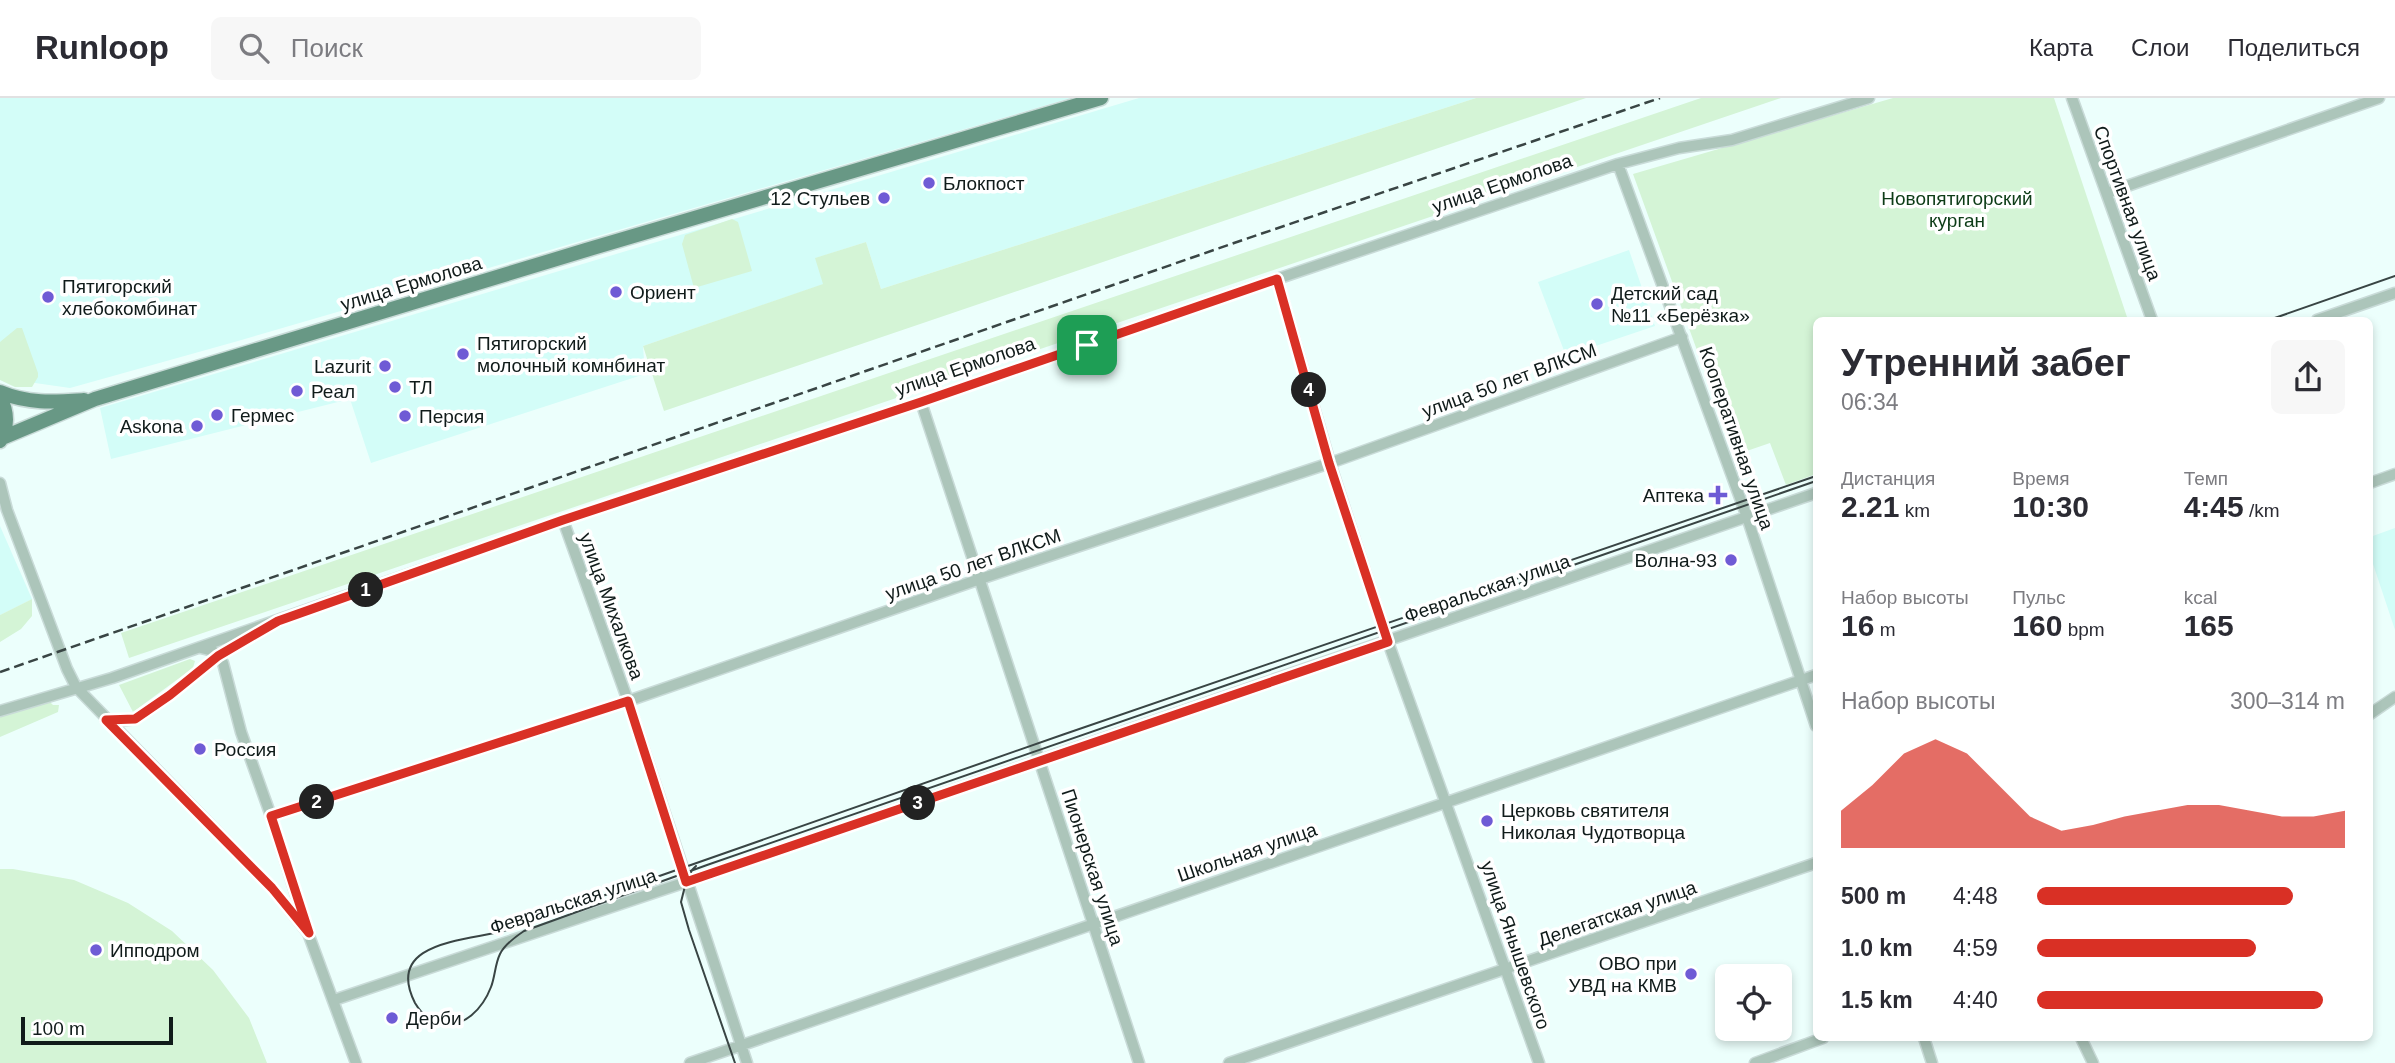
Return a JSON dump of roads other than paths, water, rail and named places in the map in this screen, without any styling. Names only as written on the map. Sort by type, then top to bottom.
[{"type":"main road","name":"улица Ермолова","points":[[1,439],[95,399],[1101,98]]},
{"type":"main road","name":"улица Ермолова","points":[[0,395],[46,403],[95,399]]},
{"type":"main road","name":"улица Ермолова","points":[[0,395],[7,419],[1,439]]},
{"type":"street","name":"улица Ермолова","points":[[0,711],[112,678],[563,520],[921,402],[1618,164],[1679,148],[1732,140],[1869,98]]},
{"type":"street","name":"Спортивная улица","points":[[2072,98],[2151,317]]},
{"type":"street","points":[[2107,193],[2379,98]]},
{"type":"street","name":"Кооперативная улица","points":[[1618,164],[1746,517],[1813,717]]},
{"type":"street","name":"улица Янышевского","points":[[1277,279],[1329,463],[1388,642],[1539,1063]]},
{"type":"street","points":[[2326,317],[2395,293]]},
{"type":"street","name":"улица 50 лет ВЛКСМ","points":[[271,816],[628,701],[980,579],[1329,463],[1682,337]]},
{"type":"street","name":"Пионерская улица","points":[[921,402],[1139,1063]]},
{"type":"street","points":[[2373,482],[2395,474]]},
{"type":"street","points":[[0,483],[3,506],[76,687],[272,888],[309,933]]},
{"type":"street","name":"Февральская улица","points":[[334,1000],[1388,642],[1813,494]]},
{"type":"street","name":"улица Михалкова","points":[[563,520],[628,701],[747,1063]]},
{"type":"street","name":"улица Ермолова","points":[[106,720],[135,719],[218,656],[278,621]]},
{"type":"street","points":[[198,648],[208,649],[223,663],[241,732],[356,1063]]},
{"type":"street","name":"Школьная улица","points":[[690,1063],[1813,676]]},
{"type":"street","points":[[2373,712],[2395,697]]},
{"type":"street","name":"Делегатская улица","points":[[1229,1063],[1813,864]]},
{"type":"street","points":[[1755,1063],[1815,1041]]},
{"type":"street","points":[[1925,1041],[1932,1063]]},
{"type":"street","points":[[2082,1041],[2093,1063]]},
{"type":"tram line","points":[[2278,317],[2395,276]]},
{"type":"tram line","points":[[1813,477],[1048,740],[528,923],[435,947],[420,955],[411,967],[408,982],[415,1003],[432,1021],[449,1025],[457,1023],[478,1009],[491,987],[500,954],[507,944],[524,931],[707,865],[1813,482]]},
{"type":"tram line","points":[[696,866],[685,886],[681,902],[735,1063]]},
{"type":"railway","points":[[0,672],[1234,243],[1660,98]]},
{"type":"place","name":"Блокпост","points":[[929,183]]},
{"type":"place","name":"12 Стульев","points":[[884,198]]},
{"type":"place","name":"Ориент","points":[[616,292]]},
{"type":"place","name":"Пятигорский хлебокомбинат","points":[[48,297]]},
{"type":"place","name":"Детский сад №11 «Берёзка»","points":[[1597,304]]},
{"type":"place","name":"Пятигорский молочный комнбинат","points":[[463,354]]},
{"type":"place","name":"Lazurit","points":[[385,366]]},
{"type":"place","name":"ТЛ","points":[[395,387]]},
{"type":"place","name":"Реал","points":[[297,391]]},
{"type":"place","name":"Гермес","points":[[217,415]]},
{"type":"place","name":"Персия","points":[[405,416]]},
{"type":"place","name":"Askona","points":[[197,426]]},
{"type":"place","name":"Аптека","points":[[1718,495]]},
{"type":"place","name":"Волна-93","points":[[1731,560]]},
{"type":"place","name":"Россия","points":[[200,749]]},
{"type":"place","name":"Церковь святителя Николая Чудотворца","points":[[1487,821]]},
{"type":"place","name":"Ипподpом","points":[[96,950]]},
{"type":"place","name":"ОВО при УВД на КМВ","points":[[1691,974]]},
{"type":"place","name":"Дерби","points":[[392,1018]]},
{"type":"park label","name":"Новопятигорский курган","points":[[1957,209]]}]
